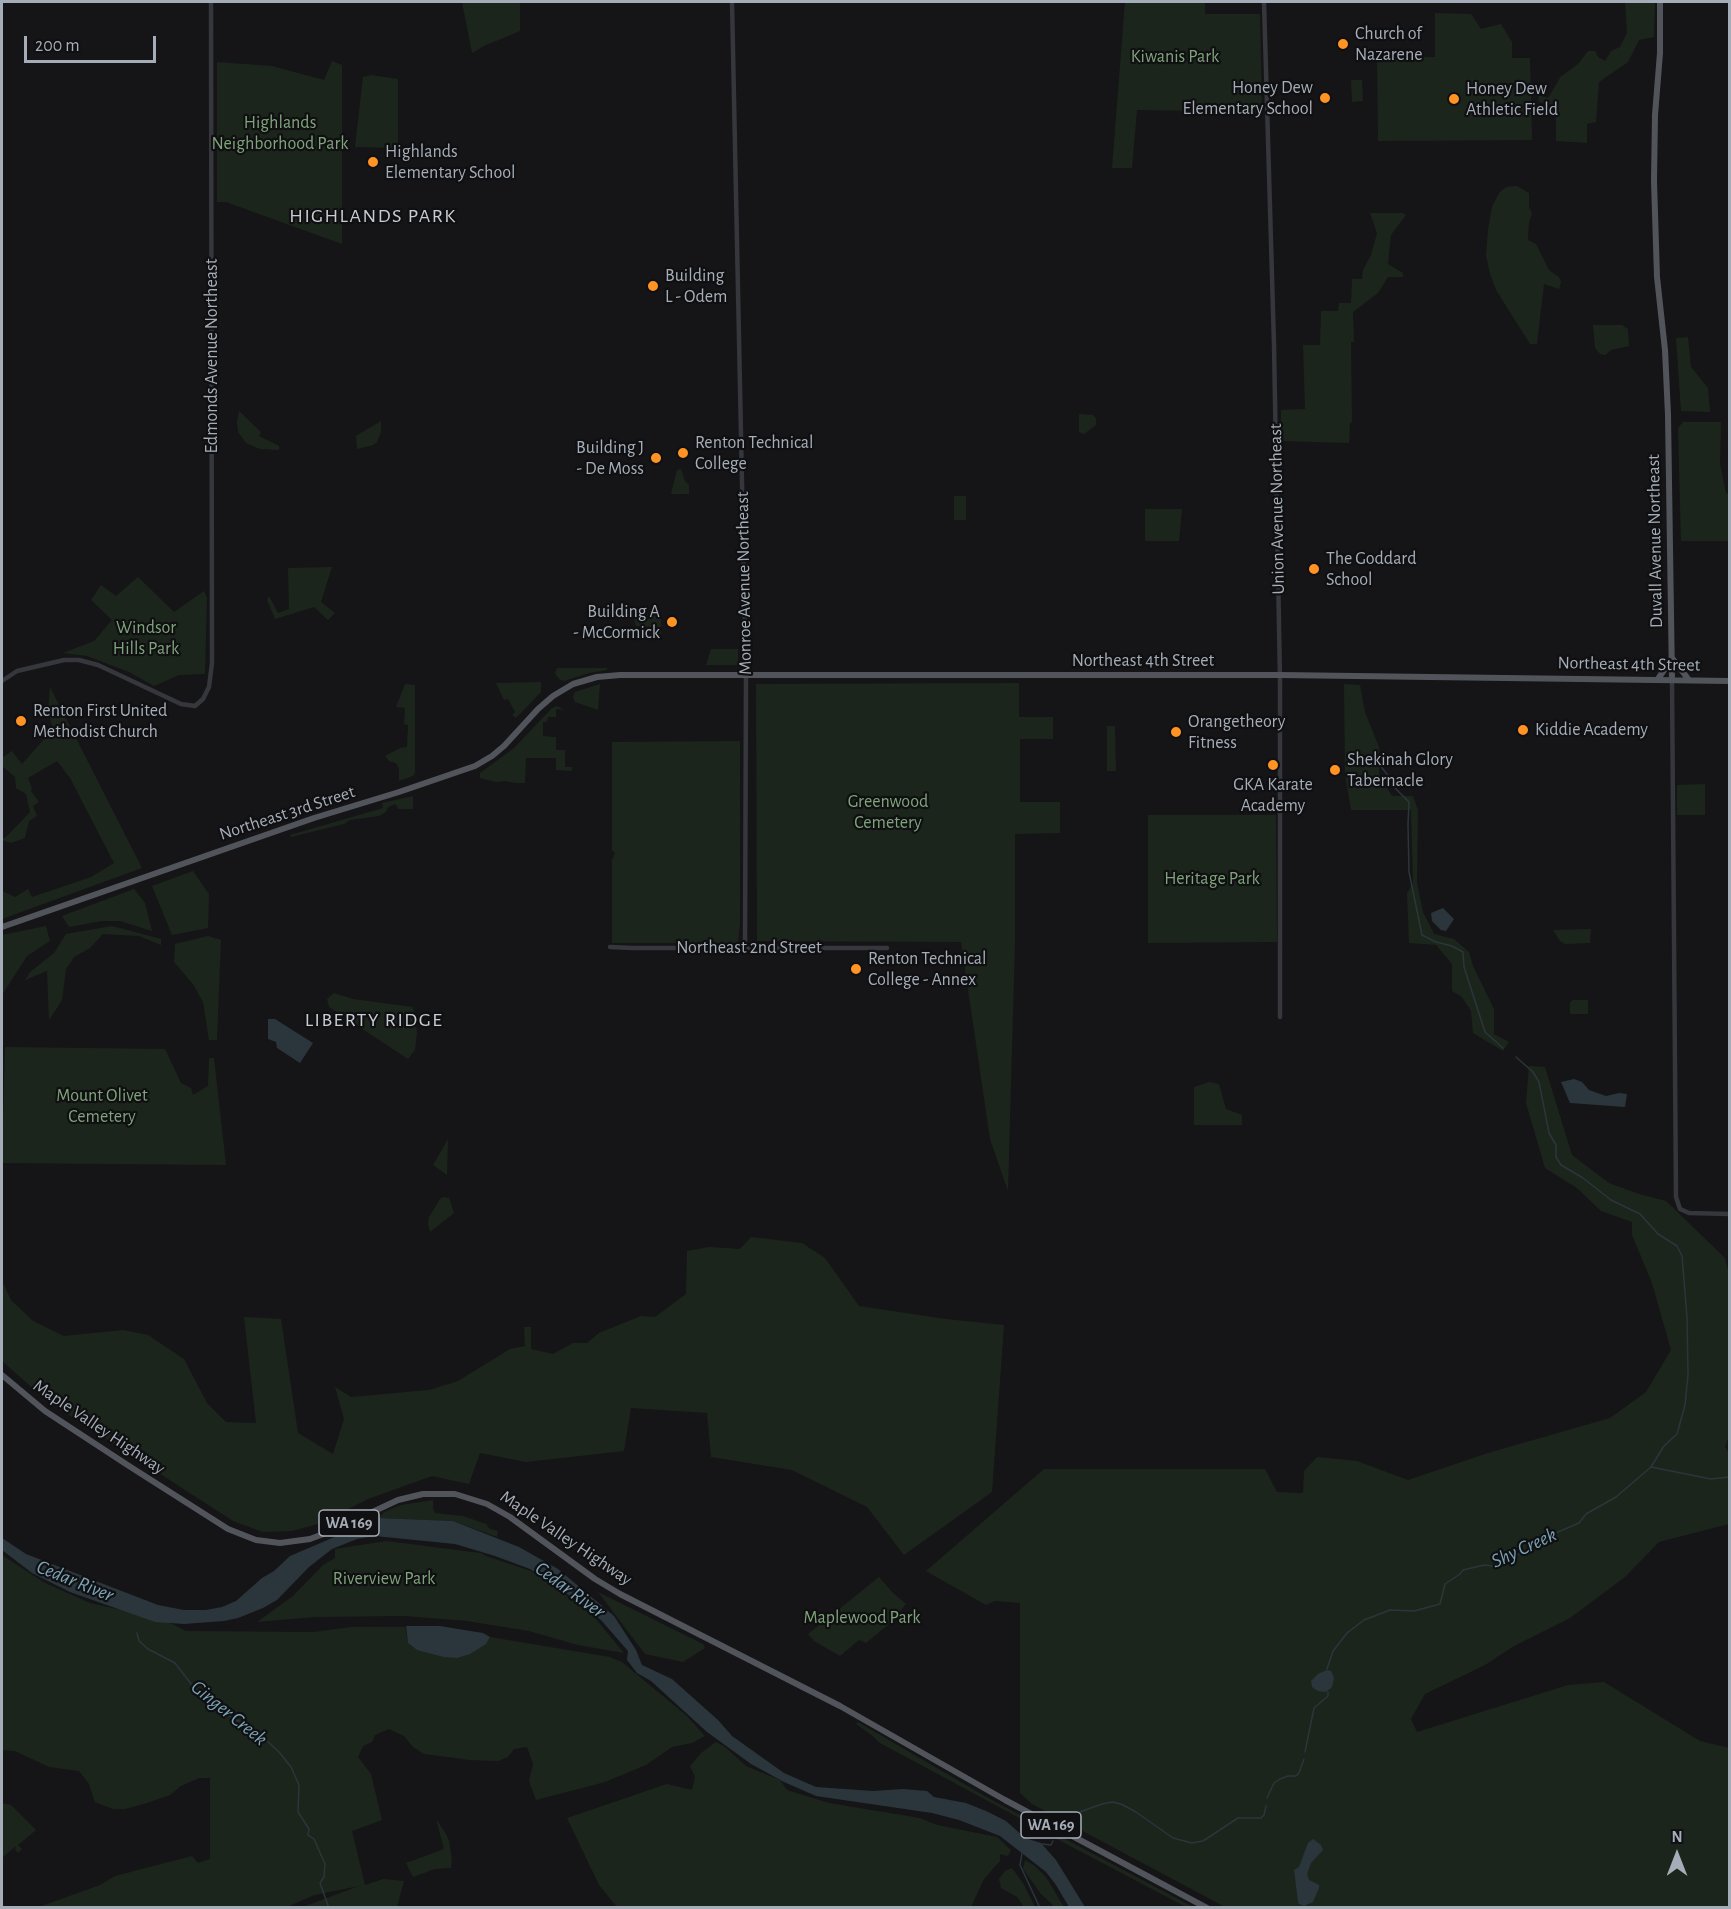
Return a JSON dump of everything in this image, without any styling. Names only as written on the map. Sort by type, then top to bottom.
[{"type":"main road","name":"Duvall Avenue Northeast","points":[[1660,2],[1661,31],[1655,127],[1654,193],[1657,277],[1666,372],[1672,680]]},
{"type":"main road","points":[[1658,680],[1672,657],[1689,680]]},
{"type":"main road","name":"Northeast 4th Street","points":[[560,692],[580,681],[608,676],[1280,675],[1730,681]]},
{"type":"main road","name":"Northeast 3rd Street","points":[[2,927],[314,818],[475,766],[504,746],[538,709],[560,692]]},
{"type":"main road","name":"Maple Valley Highway","points":[[2,1375],[45,1411],[120,1461],[228,1529],[267,1543],[294,1542],[320,1536],[398,1500],[423,1494],[455,1494],[488,1504],[620,1594],[840,1706],[1005,1800],[1207,1908]]},
{"type":"street","name":"Edmonds Avenue Northeast","points":[[2,681],[28,668],[64,660],[79,660],[98,665],[181,705],[195,706],[203,699],[209,687],[212,663],[211,2]]},
{"type":"street","name":"Monroe Avenue Northeast","points":[[732,2],[746,675],[745,948]]},
{"type":"street","name":"Union Avenue Northeast","points":[[1264,2],[1274,345],[1280,675],[1280,1017]]},
{"type":"street","name":"Duvall Avenue Northeast","points":[[1672,680],[1676,1197],[1680,1209],[1689,1213],[1730,1214]]},
{"type":"street","name":"Northeast 2nd Street","points":[[610,947],[887,948]]},
{"type":"green space","points":[[462,2],[520,2],[520,31],[472,53]]},
{"type":"green space","name":"Kiwanis Park","points":[[1125,2],[1205,2],[1205,14],[1260,14],[1262,112],[1137,110],[1132,168],[1112,168]]},
{"type":"green space","points":[[1625,2],[1655,2],[1654,37],[1639,40],[1628,62],[1599,82],[1596,122],[1587,124],[1587,143],[1556,141],[1556,113],[1558,112],[1551,105],[1539,102],[1538,95],[1548,98],[1560,78],[1556,80],[1578,64],[1588,51],[1595,51],[1598,57],[1605,61],[1611,51],[1620,47],[1627,33]]},
{"type":"green space","name":"Honey Dew Athletic Field","points":[[1435,13],[1471,14],[1481,29],[1501,24],[1512,42],[1512,58],[1530,58],[1532,140],[1378,141],[1377,57],[1435,57]]},
{"type":"green space","name":"Highlands Neighborhood Park","points":[[332,61],[342,65],[342,244],[226,202],[217,202],[217,62],[272,66],[324,80]]},
{"type":"green space","points":[[371,75],[398,79],[398,143],[394,148],[355,147],[363,77]]},
{"type":"green space","points":[[1351,80],[1362,80],[1363,101],[1352,102]]},
{"type":"green space","points":[[1517,186],[1529,193],[1529,207],[1532,214],[1528,240],[1536,244],[1549,270],[1559,277],[1561,282],[1559,289],[1544,284],[1537,344],[1530,344],[1496,290],[1486,255],[1492,207],[1499,193],[1506,187]]},
{"type":"green space","points":[[1370,213],[1406,215],[1391,235],[1388,264],[1403,273],[1403,277],[1388,277],[1378,293],[1353,312],[1352,422],[1350,423],[1349,443],[1281,441],[1281,410],[1305,409],[1303,345],[1320,345],[1321,311],[1338,311],[1339,303],[1351,303],[1352,279],[1362,279],[1363,270],[1371,255],[1377,233]]},
{"type":"green space","points":[[1593,325],[1622,325],[1628,329],[1629,346],[1611,350],[1605,355],[1600,354],[1595,348]]},
{"type":"green space","points":[[1688,337],[1691,367],[1708,388],[1710,412],[1681,411],[1676,338]]},
{"type":"green space","points":[[239,411],[261,432],[259,436],[279,446],[279,450],[260,449],[246,443],[238,432]]},
{"type":"green space","points":[[1079,414],[1093,415],[1096,418],[1096,425],[1084,434],[1079,432]]},
{"type":"green space","points":[[381,421],[381,432],[377,442],[357,449],[356,436]]},
{"type":"green space","points":[[1683,422],[1721,422],[1720,464],[1726,493],[1729,494],[1728,541],[1681,541],[1678,428]]},
{"type":"green space","points":[[681,469],[689,485],[689,494],[671,494],[677,470]]},
{"type":"green space","points":[[954,496],[966,496],[966,520],[954,520]]},
{"type":"green space","points":[[1145,509],[1182,509],[1179,541],[1145,541]]},
{"type":"green space","points":[[332,567],[321,602],[335,613],[328,620],[314,607],[275,619],[267,600],[269,596],[278,613],[289,609],[288,568]]},
{"type":"green space","name":"Windsor Hills Park","points":[[138,577],[174,612],[204,591],[207,598],[205,674],[179,675],[154,686],[129,672],[87,656],[63,653],[94,641],[112,620],[91,600],[101,585],[116,596]]},
{"type":"green space","points":[[634,615],[661,615],[661,634],[659,630],[650,631],[649,627],[636,626],[634,618],[637,617]]},
{"type":"green space","points":[[711,649],[738,649],[738,665],[706,665]]},
{"type":"green space","points":[[557,668],[607,668],[607,670],[564,681],[559,679],[555,673]]},
{"type":"green space","points":[[541,682],[541,692],[516,718],[512,715],[515,712],[508,699],[504,700],[496,683]]},
{"type":"green space","name":"Greenwood Cemetery","points":[[1019,683],[1019,717],[1053,717],[1053,739],[1020,739],[1020,802],[1060,802],[1060,833],[1015,834],[1015,942],[1008,1191],[990,1139],[961,942],[757,941],[756,684]]},
{"type":"green space","points":[[405,684],[415,685],[415,773],[399,781],[399,769],[396,763],[389,761],[385,756],[407,747],[408,725],[404,724],[405,708],[396,707]]},
{"type":"green space","points":[[600,684],[598,710],[575,702],[573,697],[575,692]]},
{"type":"green space","points":[[1344,684],[1360,685],[1365,712],[1379,747],[1379,774],[1392,796],[1413,796],[1418,810],[1417,883],[1423,912],[1434,934],[1454,939],[1469,952],[1473,966],[1494,1009],[1494,1034],[1509,1042],[1503,1051],[1473,1033],[1471,1011],[1462,997],[1452,991],[1452,964],[1436,945],[1409,943],[1407,893],[1413,883],[1411,810],[1351,810],[1345,774]]},
{"type":"green space","points":[[50,687],[142,868],[2,919],[2,891],[15,897],[28,889],[32,897],[91,877],[114,863],[70,778],[57,761],[28,778],[31,791],[39,802],[33,806],[37,816],[29,821],[25,838],[11,843],[2,840],[2,837],[5,838],[30,812],[26,794],[16,788],[15,777],[2,766],[2,758],[12,751],[22,764],[53,729],[48,711]]},
{"type":"green space","points":[[557,706],[564,710],[556,709],[556,717],[548,717],[547,722],[543,722],[543,736],[556,737],[556,750],[565,750],[565,767],[572,767],[572,771],[556,770],[556,758],[526,758],[525,783],[496,782],[480,778],[480,773],[514,748],[552,708]]},
{"type":"green space","points":[[1107,726],[1115,726],[1116,771],[1107,771]]},
{"type":"green space","points":[[740,741],[740,923],[738,943],[612,943],[612,860],[615,853],[612,850],[612,742]]},
{"type":"green space","points":[[1705,784],[1705,815],[1677,815],[1677,785]]},
{"type":"green space","points":[[413,796],[413,809],[398,809],[396,804],[388,807],[386,812],[379,816],[350,820],[344,824],[291,837],[290,835],[383,808],[382,803]]},
{"type":"green space","name":"Heritage Park","points":[[1148,815],[1276,815],[1277,942],[1148,943]]},
{"type":"green space","points":[[193,871],[209,894],[208,928],[172,935],[152,886]]},
{"type":"green space","points":[[134,889],[145,903],[152,931],[120,921],[102,921],[69,927],[62,916]]},
{"type":"green space","points":[[46,926],[50,941],[27,956],[2,995],[2,935]]},
{"type":"green space","points":[[112,926],[161,939],[161,945],[139,936],[103,934],[90,948],[74,957],[66,969],[62,1000],[49,1020],[47,971],[25,980],[30,972],[54,953],[66,934]]},
{"type":"green space","points":[[1591,929],[1590,943],[1565,944],[1560,941],[1553,930]]},
{"type":"green space","points":[[208,936],[221,940],[217,1040],[209,1040],[203,1002],[193,984],[174,962],[175,944]]},
{"type":"green space","points":[[334,993],[353,999],[413,1007],[417,1032],[415,1050],[408,1059],[329,1007],[327,999]]},
{"type":"green space","points":[[1588,1000],[1588,1014],[1570,1014],[1570,1002]]},
{"type":"green space","name":"Mount Olivet Cemetery","points":[[5,1047],[165,1049],[181,1083],[191,1088],[193,1095],[208,1086],[209,1058],[214,1058],[226,1165],[2,1163]]},
{"type":"green space","points":[[1529,1066],[1545,1067],[1572,1155],[1609,1183],[1666,1201],[1725,1258],[1730,1278],[1730,1433],[1725,1447],[1729,1453],[1729,1524],[1659,1542],[1625,1577],[1570,1618],[1514,1646],[1485,1665],[1425,1694],[1411,1719],[1417,1732],[1568,1685],[1604,1682],[1700,1741],[1729,1748],[1729,1907],[1225,1907],[1032,1804],[1020,1793],[1020,1603],[995,1601],[986,1605],[926,1571],[1044,1469],[1265,1469],[1277,1492],[1303,1493],[1304,1471],[1317,1457],[1357,1461],[1408,1480],[1488,1453],[1610,1418],[1646,1392],[1671,1350],[1652,1283],[1632,1235],[1632,1222],[1601,1211],[1577,1188],[1545,1168],[1526,1103]]},
{"type":"green space","points":[[1209,1082],[1219,1084],[1226,1109],[1242,1115],[1242,1125],[1194,1125],[1194,1087]]},
{"type":"green space","points":[[448,1139],[447,1175],[433,1165]]},
{"type":"green space","points":[[443,1197],[449,1198],[454,1213],[430,1232],[429,1217]]},
{"type":"green space","points":[[751,1237],[802,1243],[825,1258],[859,1306],[1004,1325],[992,1492],[904,1555],[867,1507],[792,1470],[711,1457],[707,1413],[631,1408],[624,1451],[526,1462],[480,1453],[469,1484],[432,1476],[368,1499],[318,1524],[292,1531],[263,1532],[233,1521],[46,1400],[2,1361],[2,1281],[11,1300],[33,1321],[64,1336],[123,1330],[148,1335],[184,1359],[207,1403],[226,1422],[256,1423],[244,1317],[281,1319],[298,1433],[333,1454],[344,1419],[335,1387],[351,1397],[429,1390],[458,1381],[510,1349],[525,1346],[524,1327],[531,1327],[531,1349],[553,1354],[573,1343],[587,1343],[599,1333],[641,1316],[655,1317],[686,1294],[687,1251],[709,1247],[740,1249]]},
{"type":"green space","points":[[433,1500],[435,1513],[463,1516],[486,1524],[490,1529],[498,1531],[497,1537],[453,1521],[379,1518],[384,1512],[401,1505]]},
{"type":"green space","name":"Riverview Park","points":[[386,1541],[481,1553],[531,1571],[595,1618],[624,1653],[578,1645],[529,1631],[467,1621],[405,1616],[315,1617],[257,1622],[293,1596],[323,1565],[335,1558],[335,1549]]},
{"type":"green space","points":[[2,1555],[45,1583],[90,1603],[162,1619],[186,1631],[313,1632],[351,1627],[405,1627],[408,1643],[417,1650],[486,1644],[490,1637],[610,1657],[622,1662],[687,1716],[705,1736],[692,1743],[672,1747],[646,1765],[605,1782],[536,1800],[529,1781],[533,1764],[527,1747],[514,1749],[508,1757],[498,1761],[470,1760],[424,1754],[413,1747],[404,1736],[389,1729],[375,1735],[372,1742],[363,1746],[358,1757],[371,1774],[382,1820],[352,1831],[365,1885],[383,1879],[404,1881],[397,1907],[303,1907],[359,1886],[314,1895],[287,1907],[39,1907],[100,1885],[115,1876],[192,1856],[198,1863],[210,1859],[210,1778],[199,1778],[181,1786],[170,1795],[147,1803],[125,1809],[113,1809],[95,1802],[89,1784],[79,1771],[49,1767],[15,1751],[2,1750]]},
{"type":"green space","name":"Maplewood Park","points":[[879,1577],[906,1604],[888,1625],[866,1643],[859,1640],[840,1656],[814,1641],[808,1634]]},
{"type":"green space","points":[[598,1592],[703,1644],[705,1648],[683,1662],[645,1654]]},
{"type":"green space","points":[[858,1722],[990,1799],[1193,1907],[1186,1907],[880,1743],[856,1724]]},
{"type":"green space","points":[[716,1742],[724,1746],[746,1766],[780,1780],[787,1790],[829,1803],[920,1818],[937,1825],[997,1837],[1011,1850],[1008,1856],[1000,1854],[1000,1861],[984,1879],[971,1907],[617,1907],[599,1885],[567,1818],[667,1784],[692,1790],[695,1777],[690,1766],[701,1753]]},
{"type":"green space","points":[[2,1803],[11,1805],[36,1830],[18,1845],[22,1849],[18,1853],[16,1846],[2,1858]]},
{"type":"green space","points":[[436,1819],[449,1841],[451,1868],[435,1869],[413,1877],[406,1863],[444,1849]]},
{"type":"green space","points":[[1025,1860],[1046,1877],[1064,1907],[1053,1907],[1041,1894],[1023,1869]]},
{"type":"green space","points":[[1012,1868],[1023,1883],[1035,1907],[1024,1907],[1017,1897],[1001,1888],[999,1879],[1005,1871]]},
{"type":"water","points":[[1443,908],[1454,919],[1446,931],[1441,930],[1432,921],[1431,913]]},
{"type":"water","points":[[268,1019],[275,1019],[313,1043],[300,1063],[277,1048],[276,1042],[268,1039]]},
{"type":"water","points":[[1574,1079],[1582,1082],[1589,1090],[1606,1096],[1627,1094],[1625,1107],[1570,1103],[1561,1082]]},
{"type":"water","name":"Cedar River","points":[[379,1518],[453,1521],[519,1547],[558,1569],[614,1616],[636,1650],[642,1665],[672,1679],[718,1720],[732,1736],[784,1773],[816,1787],[873,1791],[903,1789],[927,1791],[934,1797],[966,1803],[986,1811],[1006,1821],[1025,1838],[1041,1843],[1056,1860],[1085,1907],[1069,1907],[1046,1872],[1000,1836],[959,1820],[932,1813],[816,1796],[751,1764],[707,1732],[651,1681],[637,1673],[627,1660],[628,1651],[601,1620],[530,1569],[495,1556],[455,1544],[375,1536],[357,1539],[332,1549],[309,1567],[277,1600],[263,1608],[224,1621],[184,1624],[155,1622],[70,1592],[32,1573],[2,1550],[2,1538],[26,1554],[158,1605],[184,1610],[206,1610],[236,1601],[290,1556]]},
{"type":"water","points":[[406,1626],[440,1626],[483,1633],[490,1637],[486,1644],[470,1654],[457,1658],[444,1657],[417,1650],[408,1643]]},
{"type":"water","points":[[1327,1670],[1331,1671],[1334,1678],[1332,1687],[1326,1692],[1318,1691],[1312,1687],[1311,1681],[1318,1674]]},
{"type":"water","points":[[1313,1839],[1321,1845],[1323,1850],[1311,1863],[1307,1874],[1309,1880],[1319,1885],[1319,1888],[1313,1902],[1304,1906],[1298,1901],[1294,1870],[1299,1867],[1308,1843]]},
{"type":"waterway","points":[[1378,763],[1395,788],[1409,802],[1409,872],[1422,935],[1463,952],[1464,967],[1485,1032],[1503,1048]]},
{"type":"waterway","points":[[1516,1057],[1533,1072],[1539,1082],[1549,1133],[1556,1145],[1556,1157],[1561,1165],[1583,1178],[1611,1200],[1640,1214],[1658,1234],[1677,1246],[1682,1256],[1687,1317],[1688,1375],[1685,1405],[1677,1434],[1664,1446],[1651,1467]]},
{"type":"waterway","name":"Shy Creek","points":[[1327,1669],[1333,1651],[1347,1633],[1364,1620],[1390,1610],[1414,1611],[1440,1604],[1445,1584],[1463,1570],[1484,1565],[1493,1566],[1579,1523],[1586,1514],[1616,1497],[1651,1467],[1711,1479],[1730,1477]]},
{"type":"waterway","name":"Ginger Creek","points":[[137,1633],[139,1641],[148,1649],[175,1663],[195,1689],[231,1717],[254,1729],[279,1752],[291,1767],[299,1785],[298,1812],[309,1829],[308,1835],[314,1839],[325,1864],[324,1877],[320,1883],[329,1908]]},
{"type":"waterway","name":"Shy Creek","points":[[1305,1752],[1314,1708],[1328,1696],[1328,1692]]},
{"type":"waterway","name":"Shy Creek","points":[[1267,1798],[1274,1783],[1299,1773],[1304,1759]]},
{"type":"waterway","name":"Shy Creek","points":[[1066,1817],[1112,1802],[1136,1812],[1173,1838],[1192,1843],[1203,1841],[1238,1818],[1261,1818],[1266,1806]]},
{"type":"waterway","points":[[1042,1844],[1051,1845],[1053,1841]]},
{"type":"waterway","points":[[1022,1853],[1020,1865],[1040,1908]]},
{"type":"place","name":"Church of Nazarene","points":[[1343,44]]},
{"type":"place","name":"Honey Dew Elementary School","points":[[1325,98]]},
{"type":"place","name":"Honey Dew Athletic Field","points":[[1454,99]]},
{"type":"place","name":"Highlands Elementary School","points":[[373,162]]},
{"type":"place","name":"Building L - Odem","points":[[653,286]]},
{"type":"place","name":"Renton Technical College","points":[[683,453]]},
{"type":"place","name":"Building J - De Moss","points":[[656,458]]},
{"type":"place","name":"The Goddard School","points":[[1314,569]]},
{"type":"place","name":"Building A - McCormick","points":[[672,622]]},
{"type":"place","name":"Renton First United Methodist Church","points":[[21,721]]},
{"type":"place","name":"Kiddie Academy","points":[[1523,730]]},
{"type":"place","name":"Orangetheory Fitness","points":[[1176,732]]},
{"type":"place","name":"GKA Karate Academy","points":[[1273,765]]},
{"type":"place","name":"Shekinah Glory Tabernacle","points":[[1335,770]]},
{"type":"place","name":"Renton Technical College - Annex","points":[[856,969]]},
{"type":"district","name":"HIGHLANDS PARK","points":[[373,216]]},
{"type":"district","name":"LIBERTY RIDGE","points":[[374,1020]]}]
